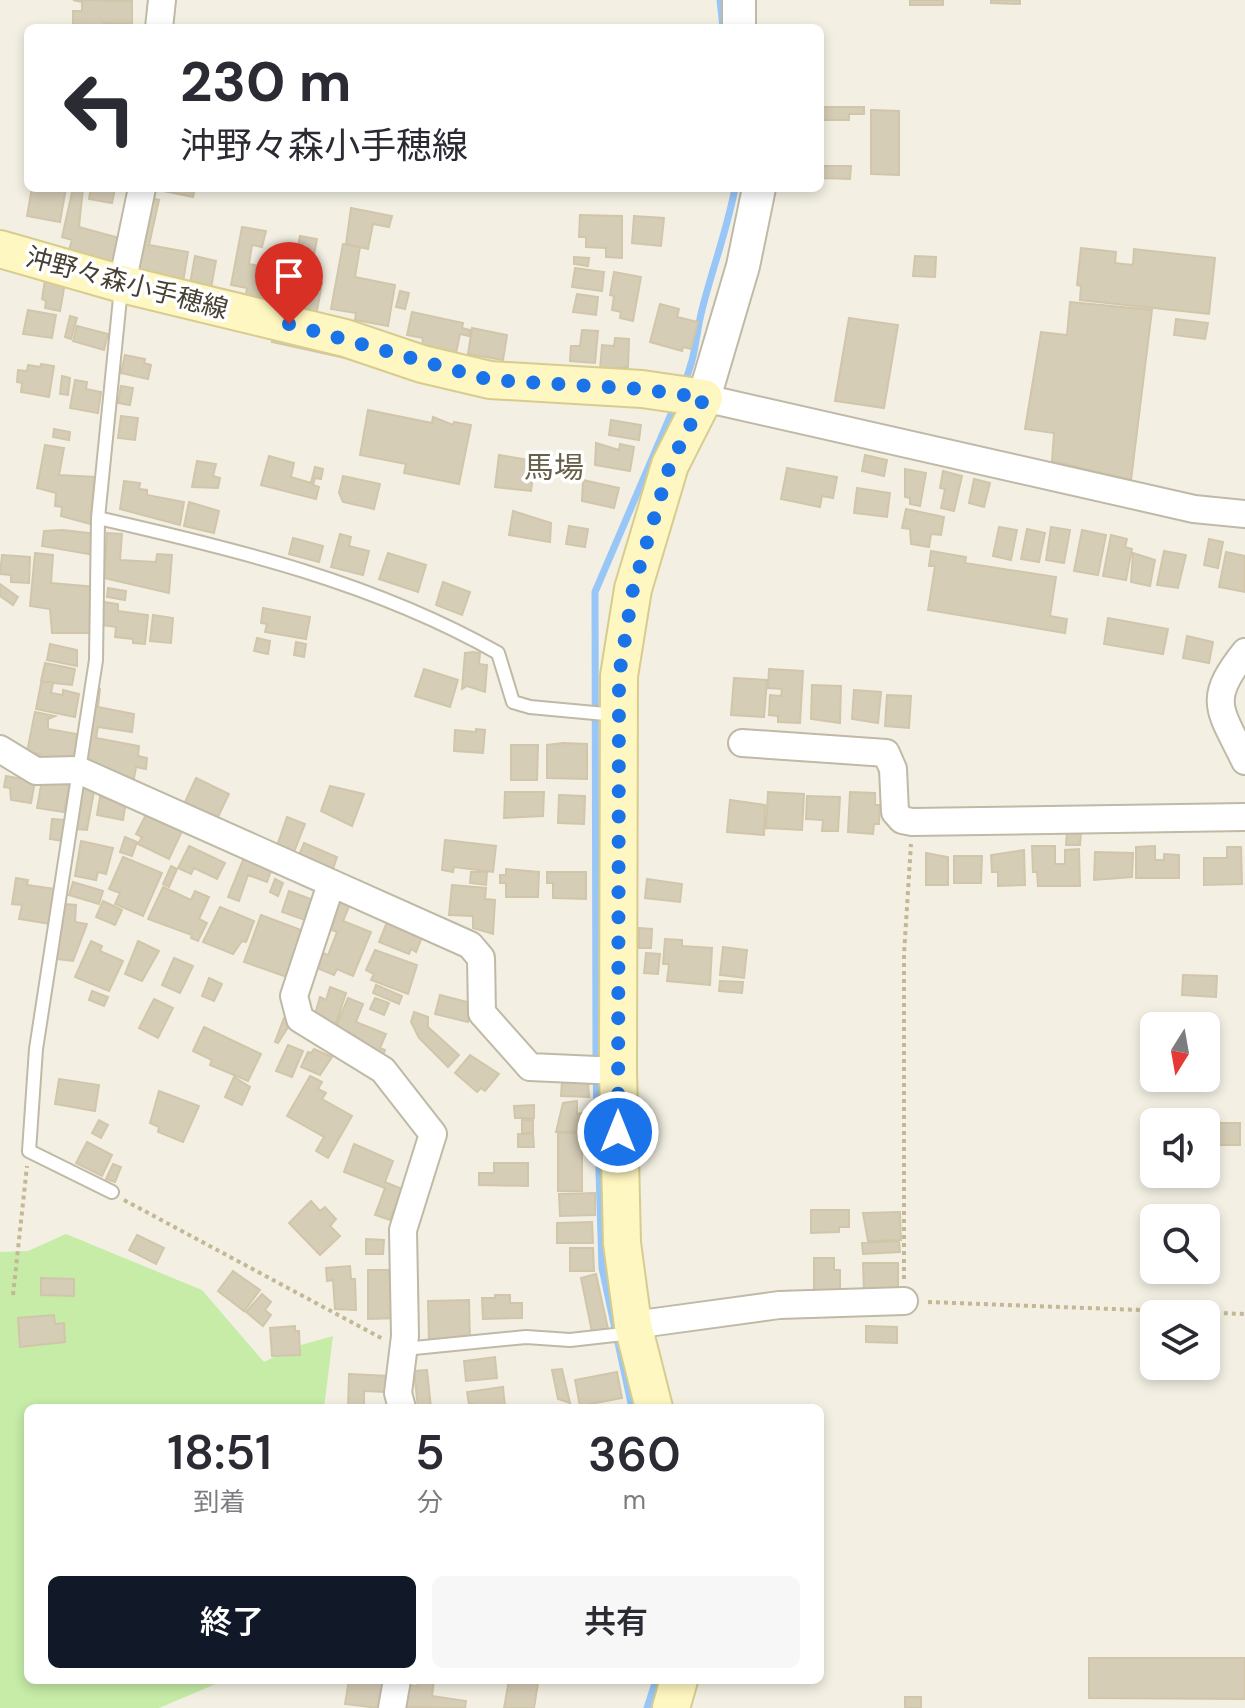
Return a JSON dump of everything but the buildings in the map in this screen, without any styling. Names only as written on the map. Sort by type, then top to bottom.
[{"type":"main road","name":"沖野々森小手穂線","points":[[0,249],[122,284],[345,338],[422,364],[490,380],[642,389],[704,398]]},
{"type":"main road","points":[[653,1404],[634,1329],[622,1243],[618,1071],[619,676],[633,589],[670,465],[704,398]]},
{"type":"main road","points":[[671,1708],[678,1684]]},
{"type":"street","points":[[159,24],[162,0]]},
{"type":"street","points":[[739,0],[739,24]]},
{"type":"street","points":[[122,284],[141,192]]},
{"type":"street","points":[[758,192],[743,266],[704,398],[1194,509],[1245,514]]},
{"type":"street","points":[[1245,652],[1222,681],[1221,711],[1245,761]]},
{"type":"street","points":[[742,743],[886,753],[893,769],[895,812],[902,820],[912,822],[1245,817]]},
{"type":"street","points":[[0,749],[36,771],[78,770],[470,945],[481,958],[482,1013],[530,1067],[618,1071]]},
{"type":"street","points":[[331,884],[294,996],[300,1019],[383,1070],[433,1134],[403,1230],[404,1349],[398,1393],[401,1404]]},
{"type":"street","points":[[634,1329],[779,1305],[904,1301]]},
{"type":"street","points":[[392,1708],[396,1684]]},
{"type":"lane","points":[[112,1192],[29,1151],[36,1049],[96,660],[98,518],[122,284]]},
{"type":"lane","points":[[98,518],[169,534],[353,585],[498,653],[513,702],[530,707],[619,715]]},
{"type":"lane","points":[[404,1349],[526,1337],[570,1340],[634,1329]]},
{"type":"path","points":[[912,822],[904,954],[904,1301],[1245,1314]]},
{"type":"path","points":[[13,1295],[29,1151]]},
{"type":"path","points":[[112,1192],[144,1213],[234,1256],[280,1287],[404,1349]]},
{"type":"green space","points":[[66,1234],[202,1290],[264,1362],[294,1347],[333,1336],[324,1404],[24,1404],[24,1684],[216,1684],[159,1708],[0,1708],[0,1252],[28,1251]]},
{"type":"waterway","points":[[720,0],[723,24]]},
{"type":"waterway","points":[[683,386],[734,192]]},
{"type":"waterway","points":[[596,1064],[595,592],[675,405]]},
{"type":"waterway","points":[[596,1076],[602,1268],[631,1404]]},
{"type":"waterway","points":[[647,1708],[655,1684]]},
{"type":"district","name":"馬場","points":[[554,467]]},
{"type":"route","points":[[289,324],[345,338],[422,364],[490,380],[642,389],[704,398],[670,465],[633,589],[619,676],[618,1132]]}]
